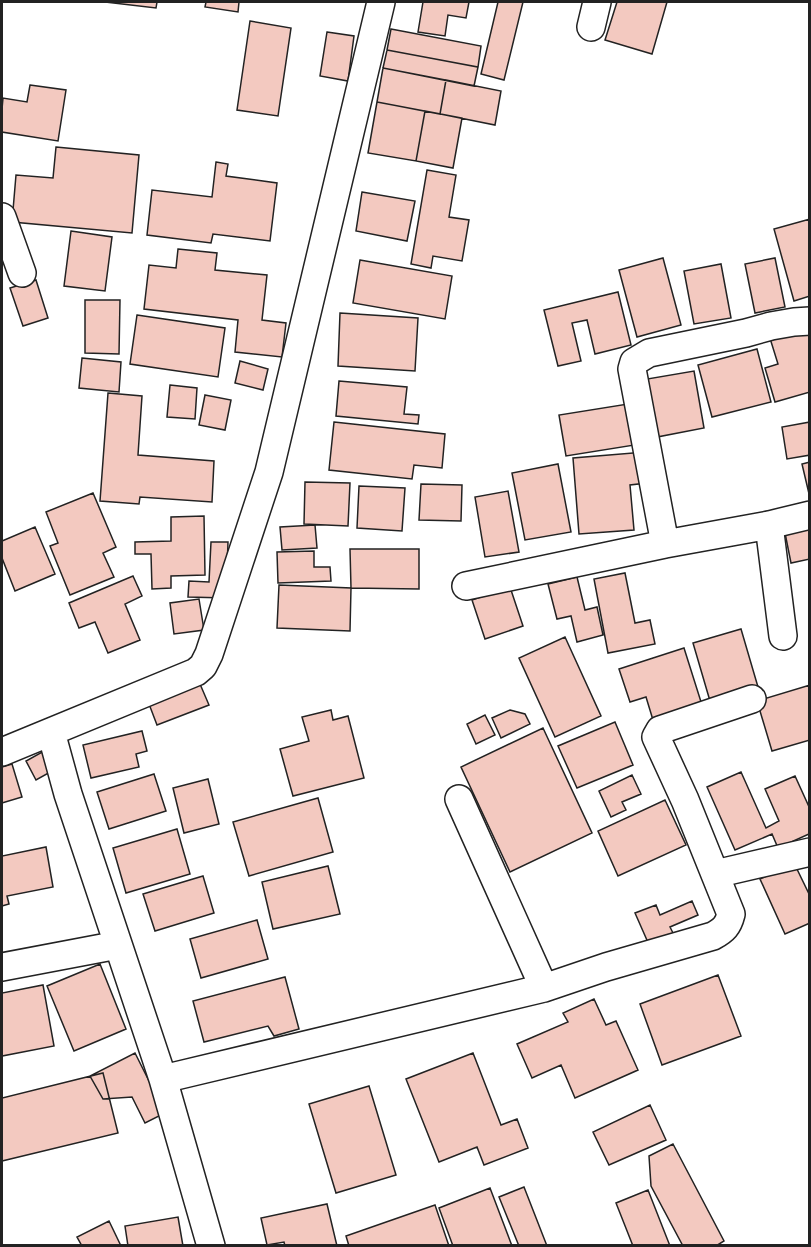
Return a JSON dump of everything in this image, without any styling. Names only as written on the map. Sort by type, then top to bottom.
[{"type":"street","points":[[2,753],[196,672],[203,666],[209,654],[269,472],[381,2]]},
{"type":"street","points":[[591,27],[597,2]]},
{"type":"street","points":[[2,217],[22,273]]},
{"type":"street","points":[[665,544],[632,369],[634,362],[649,353],[771,326],[810,321]]},
{"type":"street","points":[[466,585],[810,515]]},
{"type":"street","points":[[769,525],[783,636]]},
{"type":"street","points":[[163,1079],[544,988],[723,931],[729,924],[731,914],[685,800],[658,742],[657,733],[660,730],[752,699]]},
{"type":"street","points":[[51,732],[68,794],[163,1079],[211,1245]]},
{"type":"street","points":[[459,799],[544,988]]},
{"type":"street","points":[[715,874],[810,852]]},
{"type":"street","points":[[2,967],[118,945]]},
{"type":"building","points":[[105,2],[157,2],[156,8]]},
{"type":"building","points":[[206,2],[239,2],[238,12],[205,7]]},
{"type":"building","points":[[423,2],[469,2],[466,18],[448,15],[445,36],[418,32]]},
{"type":"building","points":[[498,2],[523,2],[504,80],[481,74]]},
{"type":"building","points":[[617,2],[667,2],[652,54],[605,40]]},
{"type":"building","points":[[250,21],[291,28],[278,116],[237,110]]},
{"type":"building","points":[[391,29],[481,46],[478,67],[387,50]]},
{"type":"building","points":[[327,32],[354,36],[348,81],[320,76]]},
{"type":"building","points":[[387,50],[478,67],[474,86],[383,68]]},
{"type":"building","points":[[383,68],[446,80],[440,114],[377,102]]},
{"type":"building","points":[[446,80],[501,91],[495,125],[440,114]]},
{"type":"building","points":[[30,85],[66,90],[58,141],[2,132],[3,98],[27,102]]},
{"type":"building","points":[[377,102],[425,111],[416,161],[368,153]]},
{"type":"building","points":[[425,111],[462,118],[453,168],[416,161]]},
{"type":"building","points":[[56,147],[139,155],[132,233],[12,222],[16,175],[53,178]]},
{"type":"building","points":[[216,162],[228,164],[226,176],[277,183],[270,241],[213,234],[211,243],[147,235],[152,190],[212,197]]},
{"type":"building","points":[[427,170],[456,175],[449,217],[469,220],[462,261],[433,256],[431,268],[411,264]]},
{"type":"building","points":[[362,192],[415,201],[407,241],[356,231]]},
{"type":"building","points":[[810,219],[810,296],[794,301],[774,229]]},
{"type":"building","points":[[71,231],[112,237],[105,291],[64,286]]},
{"type":"building","points":[[178,249],[217,253],[215,270],[267,275],[262,320],[286,323],[282,357],[235,352],[238,320],[144,309],[149,265],[176,268]]},
{"type":"building","points":[[663,258],[681,325],[637,337],[619,270]]},
{"type":"building","points":[[775,258],[785,307],[755,313],[745,264]]},
{"type":"building","points":[[360,260],[452,276],[445,319],[353,303]]},
{"type":"building","points":[[721,264],[731,318],[694,324],[684,271]]},
{"type":"building","points":[[36,280],[48,318],[23,326],[10,288]]},
{"type":"building","points":[[618,292],[631,345],[595,354],[587,320],[572,323],[581,361],[558,366],[544,310]]},
{"type":"building","points":[[85,300],[120,300],[119,354],[85,353]]},
{"type":"building","points":[[340,313],[418,318],[415,371],[338,366]]},
{"type":"building","points":[[137,315],[225,328],[218,377],[130,364]]},
{"type":"building","points":[[810,323],[810,392],[775,402],[765,368],[778,364],[769,335]]},
{"type":"building","points":[[757,349],[771,402],[712,417],[698,365]]},
{"type":"building","points":[[82,358],[121,362],[119,392],[79,388]]},
{"type":"building","points":[[240,361],[268,369],[263,390],[235,383]]},
{"type":"building","points":[[694,371],[704,428],[657,437],[647,379]]},
{"type":"building","points":[[339,381],[407,387],[404,414],[419,415],[418,424],[336,416]]},
{"type":"building","points":[[170,385],[197,388],[195,419],[167,417]]},
{"type":"building","points":[[108,393],[142,396],[138,455],[214,461],[212,502],[140,497],[139,504],[100,501]]},
{"type":"building","points":[[205,395],[231,400],[225,430],[199,425]]},
{"type":"building","points":[[634,403],[641,444],[566,456],[559,415]]},
{"type":"building","points":[[334,422],[445,434],[442,468],[414,465],[412,479],[329,470]]},
{"type":"building","points":[[810,422],[810,455],[787,459],[782,427]]},
{"type":"building","points":[[645,452],[647,483],[630,485],[634,530],[579,534],[573,458]]},
{"type":"building","points":[[810,462],[810,498],[802,464]]},
{"type":"building","points":[[558,464],[571,532],[525,540],[512,473]]},
{"type":"building","points":[[305,482],[350,483],[348,526],[304,524]]},
{"type":"building","points":[[421,484],[462,485],[461,521],[419,520]]},
{"type":"building","points":[[359,486],[405,488],[402,531],[357,528]]},
{"type":"building","points":[[508,491],[519,552],[485,557],[475,497]]},
{"type":"building","points":[[93,493],[116,547],[103,553],[114,577],[70,595],[50,546],[58,543],[46,512]]},
{"type":"building","points":[[204,516],[205,575],[171,576],[171,588],[152,589],[151,554],[135,554],[135,542],[171,541],[171,517]]},
{"type":"building","points":[[810,523],[810,559],[791,563],[784,528]]},
{"type":"building","points":[[315,525],[317,548],[282,550],[280,527]]},
{"type":"building","points":[[35,527],[55,574],[15,591],[2,558],[2,541]]},
{"type":"building","points":[[211,542],[228,542],[226,598],[188,597],[189,581],[209,582]]},
{"type":"building","points":[[350,549],[419,549],[419,589],[351,588]]},
{"type":"building","points":[[314,551],[314,567],[330,567],[331,581],[278,583],[277,552]]},
{"type":"building","points":[[625,573],[635,623],[650,620],[655,644],[608,653],[594,579]]},
{"type":"building","points":[[133,576],[142,596],[125,604],[140,640],[108,653],[95,622],[79,628],[69,603]]},
{"type":"building","points":[[577,577],[585,610],[597,607],[603,635],[577,642],[571,616],[557,619],[548,584]]},
{"type":"building","points":[[279,585],[351,588],[350,631],[277,628]]},
{"type":"building","points":[[510,587],[523,626],[485,639],[472,600]]},
{"type":"building","points":[[199,599],[204,630],[174,634],[170,603]]},
{"type":"building","points":[[741,629],[758,687],[710,701],[693,643]]},
{"type":"building","points":[[565,637],[601,716],[555,737],[519,658]]},
{"type":"building","points":[[684,648],[702,705],[653,720],[646,697],[630,702],[619,669]]},
{"type":"building","points":[[200,684],[209,705],[157,725],[149,704]]},
{"type":"building","points":[[810,685],[810,740],[772,751],[757,701]]},
{"type":"building","points":[[331,710],[333,720],[348,716],[364,778],[293,796],[280,749],[309,741],[302,717]]},
{"type":"building","points":[[510,710],[525,714],[530,724],[501,738],[492,718]]},
{"type":"building","points":[[485,715],[495,735],[476,744],[467,724]]},
{"type":"building","points":[[615,722],[633,765],[577,788],[558,746]]},
{"type":"building","points":[[543,728],[592,833],[510,872],[461,767]]},
{"type":"building","points":[[142,731],[147,751],[136,754],[139,767],[91,778],[83,745]]},
{"type":"building","points":[[44,751],[54,770],[36,780],[26,761]]},
{"type":"building","points":[[12,764],[22,797],[2,803],[2,767]]},
{"type":"building","points":[[741,772],[766,828],[779,821],[765,789],[795,776],[810,809],[809,834],[778,848],[772,834],[735,850],[707,787]]},
{"type":"building","points":[[154,774],[166,811],[109,829],[97,792]]},
{"type":"building","points":[[632,775],[641,794],[622,802],[626,810],[611,817],[599,791]]},
{"type":"building","points":[[208,779],[219,824],[184,833],[173,788]]},
{"type":"building","points":[[318,798],[333,852],[249,876],[233,822]]},
{"type":"building","points":[[665,800],[686,845],[618,876],[598,831]]},
{"type":"building","points":[[177,829],[190,874],[126,893],[113,848]]},
{"type":"building","points":[[46,847],[53,887],[7,896],[9,904],[2,906],[2,856]]},
{"type":"building","points":[[794,863],[810,896],[810,923],[785,934],[760,879]]},
{"type":"building","points":[[328,866],[340,914],[273,929],[262,882]]},
{"type":"building","points":[[203,876],[214,913],[155,931],[143,894]]},
{"type":"building","points":[[692,901],[698,915],[670,927],[675,937],[650,947],[635,913],[656,905],[660,915]]},
{"type":"building","points":[[257,920],[268,959],[201,978],[190,939]]},
{"type":"building","points":[[100,964],[126,1029],[74,1051],[47,986]]},
{"type":"building","points":[[718,975],[741,1036],[662,1065],[640,1004]]},
{"type":"building","points":[[285,977],[299,1029],[274,1036],[268,1026],[204,1042],[193,1001]]},
{"type":"building","points":[[43,985],[54,1046],[2,1056],[2,993]]},
{"type":"building","points":[[594,999],[606,1025],[616,1021],[638,1070],[575,1098],[561,1065],[532,1078],[517,1044],[568,1022],[563,1013]]},
{"type":"building","points":[[135,1053],[165,1113],[145,1123],[132,1097],[103,1099],[90,1076]]},
{"type":"building","points":[[473,1053],[501,1125],[517,1119],[528,1148],[484,1165],[477,1147],[439,1162],[406,1079]]},
{"type":"building","points":[[103,1073],[118,1133],[2,1161],[2,1098]]},
{"type":"building","points":[[369,1086],[396,1175],[336,1193],[309,1104]]},
{"type":"building","points":[[650,1105],[666,1140],[609,1165],[593,1132]]},
{"type":"building","points":[[673,1144],[724,1241],[716,1246],[683,1246],[651,1186],[649,1156]]},
{"type":"building","points":[[524,1187],[547,1246],[519,1246],[499,1197]]},
{"type":"building","points":[[490,1188],[512,1246],[453,1246],[439,1208]]},
{"type":"building","points":[[648,1190],[670,1246],[633,1246],[616,1203]]},
{"type":"building","points":[[327,1204],[337,1246],[285,1246],[284,1242],[267,1245],[261,1218]]},
{"type":"building","points":[[435,1205],[449,1246],[349,1246],[346,1236]]},
{"type":"building","points":[[178,1217],[183,1246],[128,1246],[125,1226]]},
{"type":"building","points":[[109,1221],[121,1246],[82,1246],[77,1237]]}]
